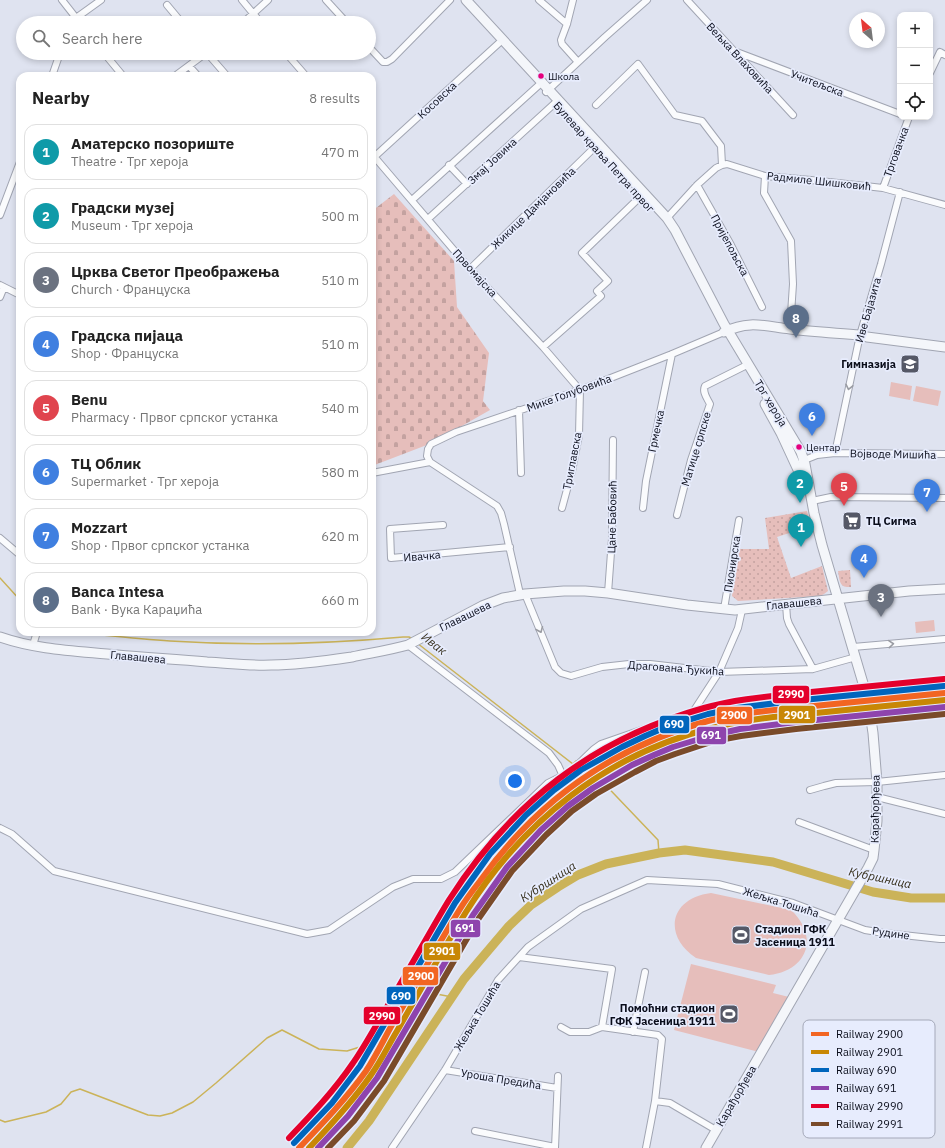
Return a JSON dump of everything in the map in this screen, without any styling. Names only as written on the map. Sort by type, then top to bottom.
[{"type":"main road","name":"Булевар краља Петра првог","points":[[459,0],[539,85],[547,91],[595,148],[665,224],[671,232],[726,331]]},
{"type":"main road","name":"Булевар краља Петра првог","points":[[466,0],[547,91],[667,218],[679,237],[726,331]]},
{"type":"main road","points":[[726,331],[749,324],[765,325],[945,346]]},
{"type":"main road","name":"Трг хероја","points":[[726,331],[781,433],[812,501]]},
{"type":"main road","points":[[860,335],[875,332],[945,341]]},
{"type":"main road","name":"Трг хероја","points":[[746,366],[797,444],[804,460],[822,545],[838,599]]},
{"type":"main road","name":"Главашева","points":[[0,637],[33,645],[79,652],[271,665],[346,658],[410,644],[482,606],[503,598],[523,594],[572,590],[608,593],[686,605],[742,610],[786,604],[945,589]]},
{"type":"main road","name":"Карађорђева","points":[[706,1148],[868,868],[874,850],[877,821],[877,782],[873,733],[873,706],[866,693],[838,599]]},
{"type":"street","points":[[62,0],[73,16]]},
{"type":"street","points":[[82,16],[101,0]]},
{"type":"street","points":[[242,0],[253,14],[268,0]]},
{"type":"street","points":[[326,0],[341,16]]},
{"type":"street","points":[[376,54],[383,62],[387,62],[392,59],[450,0]]},
{"type":"street","points":[[539,0],[567,24]]},
{"type":"street","points":[[573,0],[561,40],[562,44],[578,62]]},
{"type":"street","points":[[547,91],[647,0]]},
{"type":"street","name":"Вељка Влаховића","points":[[687,0],[793,115]]},
{"type":"street","points":[[167,5],[176,16]]},
{"type":"street","name":"Косовска","points":[[376,154],[499,43]]},
{"type":"street","name":"Учитељска","points":[[734,51],[897,113]]},
{"type":"street","points":[[933,67],[940,52],[945,55]]},
{"type":"street","points":[[53,72],[58,60]]},
{"type":"street","points":[[110,60],[120,72]]},
{"type":"street","points":[[181,72],[197,60]]},
{"type":"street","points":[[213,60],[224,72]]},
{"type":"street","points":[[292,60],[303,72]]},
{"type":"street","points":[[596,105],[638,64],[675,115],[702,122],[721,146],[722,165],[716,168],[697,185],[667,218]]},
{"type":"street","points":[[189,66],[194,72]]},
{"type":"street","points":[[412,200],[539,85]]},
{"type":"street","name":"Змај Јовина","points":[[428,219],[555,102]]},
{"type":"street","name":"Трговачка","points":[[883,188],[908,120]]},
{"type":"street","name":"Жикице Дамјановића","points":[[470,268],[595,148]]},
{"type":"street","name":"Првомајска","points":[[376,160],[470,268],[543,347],[580,390]]},
{"type":"street","name":"Радмиле Шишковић","points":[[722,165],[727,164],[765,176],[883,188],[945,206]]},
{"type":"street","points":[[449,165],[467,184]]},
{"type":"street","points":[[0,215],[16,173]]},
{"type":"street","points":[[765,176],[764,193],[791,241],[794,284],[790,329]]},
{"type":"street","name":"Пријепољска","points":[[697,185],[731,245],[762,307]]},
{"type":"street","name":"Иве Бајазита","points":[[835,453],[860,335],[900,192]]},
{"type":"street","points":[[543,347],[601,296],[597,291],[608,281],[582,253],[640,197]]},
{"type":"street","points":[[0,297],[2,286],[16,293]]},
{"type":"street","name":"Мике Голубовића","points":[[430,462],[427,456],[428,449],[431,444],[456,432],[580,390],[726,331]]},
{"type":"street","name":"Грмечка","points":[[643,508],[646,481],[672,354]]},
{"type":"street","name":"Матице српске","points":[[677,515],[691,460],[710,404],[704,394],[704,388],[705,386],[746,366]]},
{"type":"street","name":"Триглавска","points":[[562,508],[572,471],[579,435],[580,390]]},
{"type":"street","points":[[519,410],[521,473]]},
{"type":"street","name":"Цане Бабовић","points":[[608,593],[612,539],[613,440]]},
{"type":"street","name":"Војводе Мишића","points":[[795,464],[817,455],[835,453],[945,454]]},
{"type":"street","points":[[376,472],[430,462]]},
{"type":"street","name":"Драгована Ђукића","points":[[430,462],[497,506],[503,518],[523,594],[555,667],[566,675],[576,675],[609,665],[629,664],[650,664],[719,672],[813,669],[856,656]]},
{"type":"street","points":[[812,501],[831,497],[945,498]]},
{"type":"street","name":"Пионирска","points":[[724,609],[739,520]]},
{"type":"street","name":"Ивачка","points":[[443,526],[390,529],[391,558],[510,548]]},
{"type":"street","points":[[0,538],[16,551]]},
{"type":"street","points":[[786,604],[786,618],[813,669]]},
{"type":"street","points":[[0,828],[12,834],[54,871],[307,934],[329,930],[393,887],[413,879],[441,879],[455,872],[548,783],[570,772],[601,744],[693,712],[719,672],[738,628],[742,610]]},
{"type":"street","points":[[33,645],[36,636]]},
{"type":"street","points":[[852,647],[945,639]]},
{"type":"street","points":[[410,644],[549,753],[558,765],[563,776]]},
{"type":"street","points":[[491,870],[532,825],[560,800],[586,780],[606,767],[662,742],[712,725],[741,719],[873,706],[945,701]]},
{"type":"street","points":[[810,790],[836,783],[877,782],[945,775]]},
{"type":"street","points":[[877,797],[945,814]]},
{"type":"street","points":[[799,822],[874,850]]},
{"type":"street","name":"Жељка Тошића","points":[[392,1148],[445,1070],[498,980],[528,947],[581,909],[647,880],[718,884],[793,903],[839,919]]},
{"type":"street","name":"Рудине","points":[[839,919],[865,930],[945,939]]},
{"type":"street","points":[[519,957],[612,969],[602,1027]]},
{"type":"street","points":[[633,1032],[645,972]]},
{"type":"street","points":[[561,1027],[570,1032],[589,1032],[602,1027],[658,1035],[662,1039],[655,1101],[646,1148]]},
{"type":"street","name":"Уроша Предића","points":[[445,1070],[557,1088]]},
{"type":"street","points":[[475,1131],[555,1147],[558,1076]]},
{"type":"street","points":[[655,1101],[670,1103],[716,1130]]},
{"type":"green space","points":[[394,194],[454,261],[457,307],[489,353],[483,401],[490,410],[432,443],[376,464],[376,208]]},
{"type":"green space","points":[[891,382],[912,386],[910,400],[889,396]]},
{"type":"green space","points":[[916,386],[941,391],[938,406],[913,401]]},
{"type":"green space","points":[[807,511],[811,526],[777,537],[791,578],[822,566],[828,591],[820,596],[738,601],[732,596],[739,549],[769,549],[765,518]]},
{"type":"green space","points":[[850,570],[851,587],[847,587],[842,585],[838,571]]},
{"type":"green space","points":[[934,620],[935,631],[916,633],[915,622]]},
{"type":"green space","name":"Стадион ГФК Јасеница 1911","points":[[711,893],[791,910],[800,920],[805,931],[807,941],[805,951],[800,960],[793,967],[782,972],[769,975],[696,958],[685,949],[678,939],[675,929],[675,919],[679,910],[687,902],[697,896]]},
{"type":"green space","name":"Помоћни стадион ГФК Јасеница 1911","points":[[691,964],[776,985],[773,993],[789,997],[759,1052],[674,1030]]},
{"type":"waterway","name":"Ивак","points":[[0,578],[16,596]]},
{"type":"waterway","name":"Ивак","points":[[114,636],[199,643],[257,644],[316,643],[403,637],[413,639]]},
{"type":"waterway","name":"Ивак","points":[[417,643],[573,764],[576,761],[578,762]]},
{"type":"waterway","name":"Ивак","points":[[582,764],[591,769],[593,772]]},
{"type":"waterway","name":"Ивак","points":[[596,775],[658,840],[659,853]]},
{"type":"waterway","name":"Кубршница","points":[[347,1148],[369,1121],[464,979],[509,926],[531,905],[578,875],[606,864],[659,853],[685,850],[773,862],[873,892],[911,898],[945,898]]},
{"type":"waterway","points":[[0,1120],[5,1122],[46,1112],[61,1104],[71,1092],[80,1089],[148,1115],[160,1116],[172,1113],[193,1102],[267,1038],[282,1030],[319,1049],[347,1051],[363,1046],[371,1040],[373,1030],[403,989],[410,987]]},
{"type":"waterway","points":[[421,991],[452,997]]},
{"type":"rail line","name":"2990","points":[[289,1138],[330,1093],[357,1058],[449,900],[473,865],[499,833],[558,779],[591,757],[626,737],[664,721],[704,708],[757,698],[944,679]]},
{"type":"rail line","name":"690","points":[[294,1143],[332,1103],[360,1066],[455,903],[490,854],[526,815],[554,790],[581,770],[645,736],[666,727],[708,714],[737,708],[793,701],[944,686]]},
{"type":"rail line","name":"2900","points":[[299,1148],[342,1101],[366,1071],[462,905],[502,852],[526,826],[552,802],[580,781],[609,762],[640,746],[673,732],[708,721],[734,715],[945,693]]},
{"type":"rail line","name":"2901","points":[[309,1148],[334,1122],[375,1070],[457,927],[489,879],[514,849],[541,821],[571,796],[603,774],[637,755],[674,740],[712,728],[764,718],[945,700]]},
{"type":"rail line","name":"691","points":[[318,1148],[348,1116],[377,1078],[473,915],[507,867],[541,830],[568,806],[593,788],[632,765],[654,755],[673,747],[713,735],[740,729],[796,722],[945,707]]},
{"type":"rail line","name":"2991","points":[[328,1148],[354,1121],[384,1081],[479,918],[512,871],[546,835],[572,811],[596,794],[656,761],[714,741],[796,729],[945,714]]},
{"type":"place","name":"Школа","points":[[541,76]]},
{"type":"place","name":"Banca Intesa","points":[[796,338]]},
{"type":"place","name":"Гимназија","points":[[910,364]]},
{"type":"place","name":"ТЦ Облик","points":[[812,436]]},
{"type":"place","name":"Центар","points":[[799,447]]},
{"type":"place","name":"Градски музеј","points":[[800,503]]},
{"type":"place","name":"Benu","points":[[844,506]]},
{"type":"place","name":"Mozzart","points":[[927,512]]},
{"type":"place","name":"ТЦ Сигма","points":[[852,521]]},
{"type":"place","name":"Аматерско позориште","points":[[801,547]]},
{"type":"place","name":"Градска пијаца","points":[[864,578]]},
{"type":"place","name":"Црква Светог Преображења","points":[[881,617]]},
{"type":"place","name":"Стадион ГФК Јасеница 1911","points":[[741,935]]},
{"type":"place","name":"Помоћни стадион ГФК Јасеница 1911","points":[[729,1014]]}]
